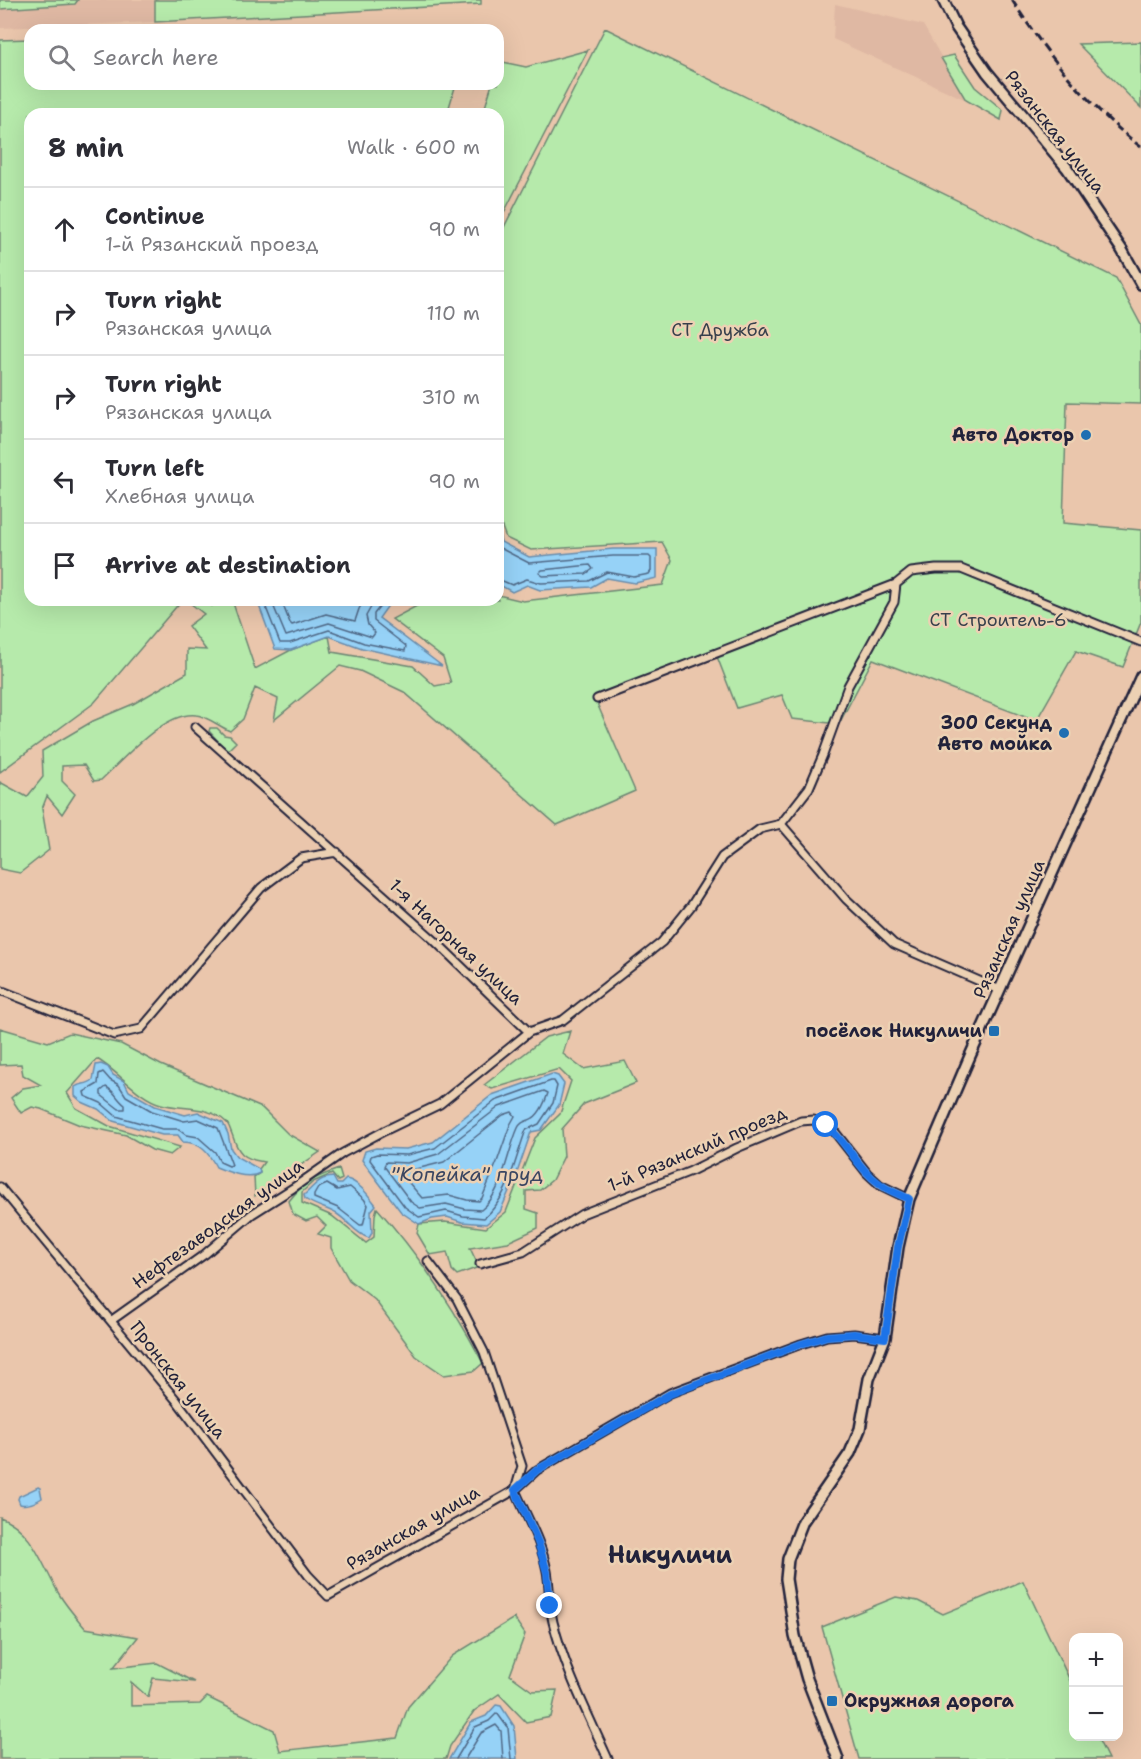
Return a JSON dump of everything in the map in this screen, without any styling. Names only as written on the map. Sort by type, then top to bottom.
[{"type":"street","name":"Рязанская улица","points":[[943,0],[956,27],[987,72],[1067,168],[1122,250],[1141,284]]},
{"type":"street","points":[[597,699],[896,584],[911,572],[936,569],[961,569],[1141,642]]},
{"type":"street","points":[[529,1032],[563,1020],[662,942],[692,906],[722,857],[760,830],[781,824],[809,788],[848,686],[894,602],[896,584]]},
{"type":"street","name":"Рязанская улица","points":[[838,1759],[807,1679],[795,1636],[786,1579],[795,1539],[803,1521],[835,1477],[860,1429],[869,1379],[885,1338],[898,1247],[909,1199],[1141,676]]},
{"type":"street","name":"1-я Нагорная улица","points":[[195,727],[434,940],[529,1032]]},
{"type":"street","points":[[781,824],[846,899],[894,944],[1000,990]]},
{"type":"street","points":[[0,990],[114,1035],[141,1029],[261,888],[301,858],[337,852]]},
{"type":"street","name":"Нефтезаводская улица","points":[[112,1320],[205,1254],[252,1214],[343,1154],[440,1104],[529,1032]]},
{"type":"street","name":"1-й Рязанский проезд","points":[[480,1264],[523,1252],[582,1214],[691,1171],[737,1148],[801,1121],[814,1120],[826,1125],[834,1131],[867,1173],[880,1185],[909,1199]]},
{"type":"street","name":"Пронская улица","points":[[0,1187],[177,1401],[308,1575],[328,1596]]},
{"type":"street","points":[[428,1261],[458,1299],[484,1352],[522,1466],[515,1490],[538,1542],[547,1572],[553,1621],[561,1649],[572,1681],[608,1759]]},
{"type":"street","name":"Рязанская улица","points":[[328,1596],[515,1490],[537,1470],[670,1394],[827,1336],[854,1334],[885,1338]]},
{"type":"shaded area","points":[[0,0],[155,0],[155,22],[24,24],[24,27],[0,28]]},
{"type":"shaded area","points":[[835,4],[923,25],[966,100],[833,39]]},
{"type":"green space","points":[[0,0],[78,0],[75,4],[0,9]]},
{"type":"green space","points":[[155,0],[481,0],[481,4],[155,22]]},
{"type":"green space","name":"СТ Дружба","points":[[605,28],[1116,278],[1141,325],[1141,404],[1067,402],[1063,523],[1141,530],[1141,622],[1123,667],[1076,651],[1036,721],[873,659],[839,724],[792,719],[782,695],[737,708],[716,654],[596,701],[635,791],[557,825],[404,692],[360,671],[340,666],[274,720],[278,699],[255,688],[243,719],[230,731],[200,716],[184,716],[171,721],[145,738],[101,780],[94,781],[84,765],[62,766],[62,781],[75,794],[62,814],[47,796],[42,809],[49,850],[20,873],[0,869],[0,782],[27,797],[43,777],[42,751],[93,721],[133,704],[187,673],[187,649],[206,650],[188,626],[204,614],[194,606],[234,606],[255,669],[291,650],[329,636],[332,652],[413,666],[435,686],[451,683],[443,658],[392,619],[417,606],[504,606],[504,596],[523,601],[663,585],[672,560],[662,542],[531,550],[506,538],[504,532],[504,227]]},
{"type":"green space","points":[[24,39],[24,90],[454,90],[449,108],[24,108],[24,606],[177,606],[94,703],[0,772],[0,40]]},
{"type":"green space","points":[[1141,42],[1141,108],[1078,44]]},
{"type":"green space","points":[[588,50],[504,212],[504,108],[485,108],[490,90],[504,90],[504,62],[526,67]]},
{"type":"green space","points":[[954,55],[975,87],[1003,110],[1001,120],[966,100],[941,58]]},
{"type":"green space","points":[[210,728],[217,728],[236,742],[227,751],[209,731]]},
{"type":"green space","points":[[0,1028],[48,1042],[70,1033],[121,1044],[161,1065],[262,1108],[288,1134],[320,1152],[255,1196],[254,1177],[260,1173],[259,1169],[264,1162],[242,1154],[226,1122],[204,1110],[169,1106],[153,1101],[97,1059],[67,1093],[76,1108],[109,1126],[180,1147],[170,1155],[152,1150],[126,1135],[80,1125],[41,1109],[32,1107],[21,1113],[11,1098],[23,1088],[41,1085],[23,1075],[21,1064],[0,1065]]},
{"type":"green space","points":[[570,1031],[563,1054],[583,1069],[625,1061],[636,1083],[584,1104],[562,1129],[564,1156],[552,1180],[540,1190],[526,1191],[526,1209],[538,1213],[538,1228],[508,1242],[470,1248],[479,1267],[457,1275],[452,1270],[447,1252],[430,1255],[417,1233],[419,1224],[445,1222],[486,1228],[506,1212],[535,1138],[560,1114],[571,1081],[559,1069],[492,1089],[484,1085],[546,1037]]},
{"type":"green space","points":[[339,1169],[342,1179],[338,1181],[332,1174],[313,1182],[302,1192],[302,1203],[332,1216],[366,1243],[374,1237],[377,1208],[421,1263],[460,1322],[483,1363],[474,1371],[444,1375],[416,1356],[375,1300],[349,1280],[331,1248],[331,1238],[318,1234],[326,1226],[317,1217],[306,1221],[293,1214],[289,1201],[301,1188],[317,1177]]},
{"type":"green space","points":[[0,1517],[21,1530],[29,1540],[62,1598],[85,1628],[138,1637],[113,1668],[157,1663],[194,1682],[153,1678],[148,1697],[131,1682],[131,1706],[200,1704],[207,1697],[274,1730],[280,1751],[397,1738],[408,1707],[452,1656],[514,1618],[525,1634],[510,1675],[532,1691],[557,1690],[551,1717],[526,1722],[499,1694],[474,1711],[450,1746],[446,1759],[0,1759]]},
{"type":"green space","points":[[1023,1581],[1069,1679],[1069,1741],[1099,1741],[1108,1759],[859,1759],[822,1627],[896,1597],[918,1601],[943,1614]]},
{"type":"water","points":[[504,544],[529,557],[613,549],[657,549],[657,578],[635,583],[607,578],[591,587],[540,590],[527,585],[512,592],[504,587]]},
{"type":"water","points":[[259,606],[388,606],[379,618],[442,666],[362,648],[329,636],[291,650],[275,649]]},
{"type":"water","points":[[101,1064],[124,1081],[129,1091],[155,1106],[185,1115],[198,1112],[223,1123],[231,1149],[237,1157],[259,1169],[260,1173],[250,1176],[221,1169],[216,1167],[203,1149],[189,1142],[183,1142],[178,1135],[162,1135],[113,1121],[98,1109],[82,1102],[75,1096],[75,1087],[93,1080],[96,1065]]},
{"type":"water","name":"\"Копейка\" пруд","points":[[552,1074],[558,1076],[564,1084],[559,1105],[541,1130],[531,1132],[500,1212],[486,1224],[462,1222],[447,1217],[419,1224],[401,1212],[362,1160],[365,1151],[376,1148],[406,1149],[433,1142],[492,1095]]},
{"type":"water","points":[[333,1177],[337,1184],[341,1184],[346,1179],[355,1183],[376,1205],[371,1211],[372,1233],[369,1238],[360,1234],[337,1214],[305,1199],[304,1195],[317,1183]]},
{"type":"water","points":[[38,1487],[42,1498],[31,1503],[20,1504],[19,1496]]},
{"type":"water","points":[[496,1705],[501,1706],[514,1726],[517,1759],[449,1759],[471,1722],[486,1716]]},
{"type":"railway","points":[[1012,0],[1070,79],[1104,115],[1141,147]]},
{"type":"place","name":"Авто Доктор","points":[[1086,435]]},
{"type":"place","name":"300 Секунд Авто мойка","points":[[1064,733]]},
{"type":"place","name":"посёлок Никуличи","points":[[994,1031]]},
{"type":"place","name":"Окружная дорога","points":[[832,1701]]},
{"type":"district","name":"Никуличи","points":[[670,1555]]},
{"type":"route","points":[[550,1606],[547,1572],[538,1542],[515,1490],[537,1470],[670,1394],[801,1344],[827,1336],[854,1334],[885,1338],[898,1247],[909,1199],[880,1185],[867,1173],[834,1131],[826,1125]]},
{"type":"park label","name":"СТ Строитель-6","points":[[998,620]]}]
